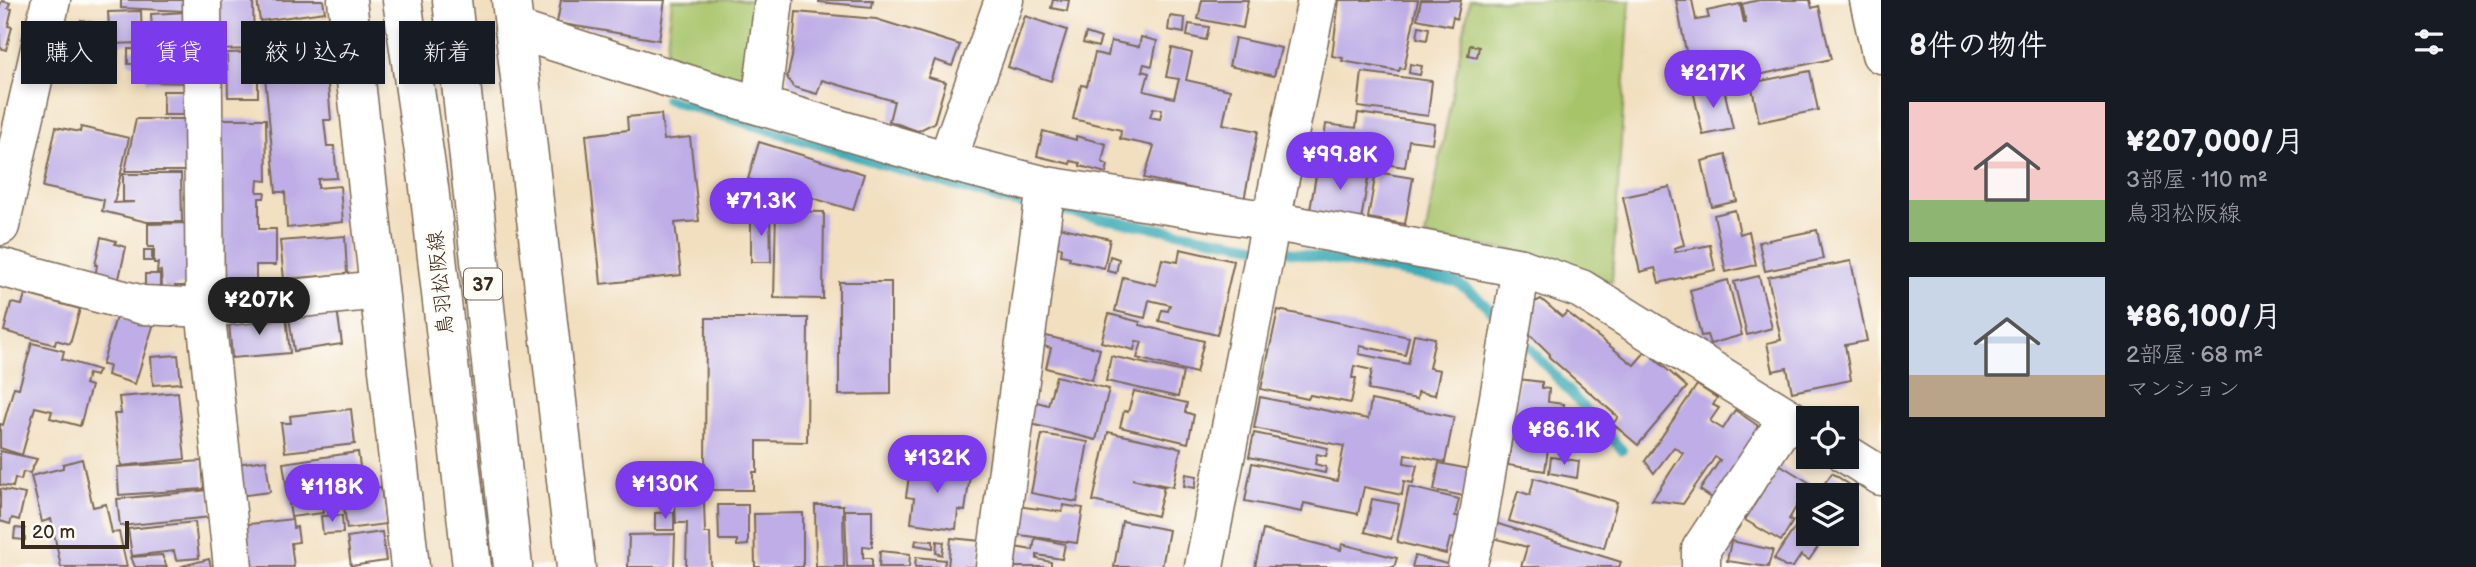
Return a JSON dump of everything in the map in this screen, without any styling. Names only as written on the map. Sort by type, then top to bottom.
[{"type":"street","points":[[0,226],[51,0]]},
{"type":"street","points":[[202,0],[205,308],[233,567]]},
{"type":"street","points":[[347,0],[410,567]]},
{"type":"street","name":"鳥羽松阪線","points":[[402,0],[429,187],[472,567]]},
{"type":"street","name":"鳥羽松阪線","points":[[453,0],[513,567]]},
{"type":"street","points":[[761,104],[774,0]]},
{"type":"street","points":[[947,161],[1004,0]]},
{"type":"street","points":[[1204,567],[1317,0]]},
{"type":"street","points":[[1870,0],[1881,54]]},
{"type":"street","points":[[576,567],[513,15],[710,91],[947,161],[1044,202],[1268,238],[1518,283],[1581,289],[1796,423]]},
{"type":"street","points":[[995,567],[1044,202]]},
{"type":"street","points":[[0,267],[143,305],[205,308],[379,290]]},
{"type":"street","points":[[1467,567],[1476,533],[1518,283]]},
{"type":"street","points":[[1701,567],[1701,549],[1796,427]]},
{"type":"street","points":[[1859,462],[1881,476]]},
{"type":"green space","points":[[672,0],[761,0],[753,64],[737,78],[666,53]]},
{"type":"green space","points":[[1470,0],[1630,0],[1612,282],[1528,253],[1425,237]]},
{"type":"building","points":[[121,0],[185,0],[185,11],[121,8]]},
{"type":"building","points":[[215,0],[253,0],[253,21],[241,21],[241,49],[227,50],[227,21],[215,21]]},
{"type":"building","points":[[257,0],[323,0],[325,12],[260,21]]},
{"type":"building","points":[[561,0],[665,0],[659,40],[557,23]]},
{"type":"building","points":[[819,0],[873,0],[872,7]]},
{"type":"building","points":[[1053,0],[1069,0],[1067,11],[1051,8]]},
{"type":"building","points":[[1202,0],[1248,0],[1243,28],[1198,19]]},
{"type":"building","points":[[1339,0],[1418,0],[1404,69],[1400,68],[1399,71],[1342,61],[1343,58],[1332,56]]},
{"type":"building","points":[[1421,0],[1461,0],[1457,19],[1453,17],[1451,26],[1417,19]]},
{"type":"building","points":[[1676,0],[1692,0],[1696,20],[1709,18],[1707,11],[1740,4],[1746,23],[1742,4],[1759,0],[1810,0],[1812,8],[1819,6],[1831,59],[1722,83],[1720,71],[1691,77]]},
{"type":"building","points":[[2,1],[10,3],[8,8],[12,9],[8,26],[12,27],[6,50],[0,48]]},
{"type":"building","points":[[141,11],[141,21],[131,21],[131,43],[117,44],[117,21],[109,21],[108,12]]},
{"type":"building","points":[[188,12],[189,21],[151,21],[151,14]]},
{"type":"building","points":[[796,12],[876,19],[960,45],[952,66],[935,60],[928,77],[946,82],[934,123],[918,131],[889,121],[894,101],[822,80],[817,94],[793,87],[787,77],[792,57]]},
{"type":"building","points":[[1025,16],[1067,30],[1051,81],[1008,67]]},
{"type":"building","points":[[1170,16],[1185,18],[1184,33],[1168,30]]},
{"type":"building","points":[[1189,24],[1209,27],[1206,40],[1187,36]]},
{"type":"building","points":[[1419,26],[1429,28],[1427,40],[1417,38]]},
{"type":"building","points":[[1086,33],[1101,38],[1098,47],[1083,43]]},
{"type":"building","points":[[1141,37],[1157,41],[1152,66],[1144,64],[1142,71],[1149,73],[1144,91],[1174,98],[1179,79],[1166,77],[1172,48],[1192,53],[1186,80],[1230,90],[1223,124],[1258,131],[1244,200],[1144,178],[1154,146],[1120,139],[1121,130],[1073,119],[1081,85],[1087,86],[1095,53],[1108,56],[1111,41],[1139,47]],"holes":[[[1153,108],[1162,109],[1160,119],[1150,117]]]},
{"type":"building","points":[[1235,38],[1281,48],[1274,76],[1229,66]]},
{"type":"building","points":[[1470,45],[1479,47],[1477,57],[1468,55]]},
{"type":"building","points":[[128,49],[131,49],[131,64],[128,64]]},
{"type":"building","points":[[227,53],[241,53],[241,84],[258,84],[258,97],[228,97]]},
{"type":"building","points":[[1410,64],[1422,66],[1420,75],[1409,73]]},
{"type":"building","points":[[1810,71],[1818,110],[1759,122],[1751,83]]},
{"type":"building","points":[[1362,72],[1432,81],[1428,116],[1358,107]]},
{"type":"building","points":[[266,84],[328,84],[331,120],[324,120],[327,146],[334,146],[337,178],[318,179],[318,188],[340,186],[343,222],[287,228],[285,192],[276,192]]},
{"type":"building","points":[[1723,84],[1733,129],[1703,135],[1693,90]]},
{"type":"building","points":[[163,91],[189,91],[189,115],[163,115]]},
{"type":"building","points":[[1358,113],[1435,124],[1432,143],[1409,140],[1405,167],[1322,155],[1326,124],[1356,128]]},
{"type":"building","points":[[661,114],[664,140],[690,137],[699,221],[675,223],[681,275],[601,284],[586,135],[628,130],[627,117]]},
{"type":"building","points":[[136,119],[190,119],[190,171],[125,171]]},
{"type":"building","points":[[216,119],[266,119],[267,181],[258,180],[257,192],[265,192],[264,198],[259,198],[259,229],[276,229],[276,265],[256,265],[256,281],[218,281]]},
{"type":"building","points":[[56,127],[80,132],[81,127],[129,138],[114,203],[135,202],[123,202],[123,174],[181,174],[182,222],[147,222],[102,211],[104,200],[43,187]]},
{"type":"building","points":[[1043,131],[1076,140],[1076,136],[1106,144],[1102,162],[1108,165],[1106,173],[1080,166],[1080,163],[1071,161],[1070,164],[1037,156]]},
{"type":"building","points":[[759,142],[864,174],[853,210],[748,179]]},
{"type":"building","points":[[1726,155],[1737,201],[1712,207],[1702,161]]},
{"type":"building","points":[[1318,164],[1369,173],[1361,220],[1310,210]]},
{"type":"building","points":[[1376,172],[1413,178],[1405,224],[1368,218]]},
{"type":"building","points":[[1670,187],[1684,245],[1674,248],[1675,252],[1710,245],[1715,270],[1659,283],[1655,268],[1640,272],[1623,197]]},
{"type":"building","points":[[1735,210],[1740,234],[1749,231],[1756,265],[1726,272],[1714,215]]},
{"type":"building","points":[[776,211],[824,212],[823,299],[774,298]]},
{"type":"building","points":[[751,214],[770,214],[771,262],[751,262]]},
{"type":"building","points":[[189,223],[191,286],[175,286],[175,291],[162,287],[161,271],[157,272],[158,263],[154,263],[154,247],[148,247],[148,224]]},
{"type":"building","points":[[1055,226],[1110,239],[1104,268],[1069,260],[1070,257],[1061,255],[1062,248],[1051,246]]},
{"type":"building","points":[[1817,230],[1823,259],[1765,271],[1759,242]]},
{"type":"building","points":[[345,236],[347,274],[284,279],[280,241]]},
{"type":"building","points":[[101,237],[126,247],[118,283],[95,278]]},
{"type":"building","points":[[1180,249],[1234,261],[1217,335],[1159,321],[1162,310],[1168,311],[1170,305],[1149,300],[1145,318],[1115,311],[1123,277],[1156,285],[1162,259],[1178,262]]},
{"type":"building","points":[[144,250],[152,250],[152,261],[144,261]]},
{"type":"building","points":[[1110,256],[1119,259],[1116,273],[1107,271]]},
{"type":"building","points":[[1851,261],[1867,341],[1845,345],[1851,380],[1792,392],[1787,368],[1773,371],[1767,343],[1781,340],[1768,277]]},
{"type":"building","points":[[145,274],[160,274],[160,290],[145,291]]},
{"type":"building","points":[[1759,276],[1772,328],[1747,335],[1734,282]]},
{"type":"building","points":[[1728,280],[1742,335],[1710,344],[1707,335],[1701,336],[1690,290]]},
{"type":"building","points":[[839,282],[891,282],[891,394],[839,395]]},
{"type":"building","points":[[25,294],[80,309],[70,344],[56,340],[55,345],[4,331],[11,303],[22,305]]},
{"type":"building","points":[[1541,299],[1562,317],[1567,312],[1634,365],[1646,351],[1687,387],[1638,445],[1613,424],[1618,417],[1549,357],[1550,354],[1525,330],[1529,305]]},
{"type":"building","points":[[337,309],[342,344],[294,351],[289,317]]},
{"type":"building","points":[[1278,310],[1409,337],[1405,355],[1360,346],[1359,354],[1408,364],[1414,334],[1435,338],[1429,368],[1440,370],[1435,395],[1418,392],[1417,399],[1368,390],[1372,370],[1354,366],[1352,378],[1356,378],[1351,403],[1310,395],[1308,399],[1261,389]]},
{"type":"building","points":[[1109,314],[1140,322],[1140,325],[1204,341],[1196,373],[1137,358],[1142,342],[1136,341],[1134,350],[1101,342]]},
{"type":"building","points":[[286,316],[290,353],[232,358],[229,322]]},
{"type":"building","points":[[116,317],[154,323],[135,384],[107,375],[109,366],[102,365]]},
{"type":"building","points":[[706,318],[808,318],[807,442],[757,441],[757,472],[753,472],[753,490],[702,490],[705,472]]},
{"type":"building","points":[[1042,335],[1100,349],[1092,380],[1046,368],[1051,348],[1040,345]]},
{"type":"building","points":[[32,343],[64,351],[62,359],[99,370],[96,376],[88,374],[85,384],[91,386],[80,426],[50,418],[52,411],[35,407],[22,455],[0,448],[0,424],[3,425],[14,387],[19,388]]},
{"type":"building","points":[[178,355],[181,383],[153,385],[151,357]]},
{"type":"building","points":[[1111,356],[1183,372],[1178,397],[1106,381]]},
{"type":"building","points":[[1056,376],[1109,389],[1096,440],[1027,423],[1033,401],[1048,405]]},
{"type":"building","points":[[1518,379],[1542,382],[1542,388],[1549,389],[1548,402],[1564,404],[1562,428],[1514,424]]},
{"type":"building","points":[[1697,385],[1717,398],[1713,405],[1719,408],[1710,421],[1723,429],[1735,410],[1757,425],[1758,437],[1715,500],[1700,490],[1720,460],[1715,457],[1683,504],[1652,500],[1683,453],[1674,447],[1654,473],[1645,461]]},
{"type":"building","points":[[1134,391],[1187,403],[1185,412],[1194,415],[1188,443],[1120,427]]},
{"type":"building","points":[[178,392],[185,459],[121,466],[114,414],[121,414],[119,397]]},
{"type":"building","points":[[1260,397],[1368,419],[1371,400],[1454,417],[1445,462],[1405,454],[1404,463],[1417,465],[1413,483],[1404,481],[1402,495],[1364,487],[1358,514],[1304,503],[1302,512],[1245,501],[1252,463],[1337,481],[1344,446],[1254,428]]},
{"type":"building","points":[[351,409],[355,444],[285,452],[281,423],[291,423],[290,416]]},
{"type":"building","points":[[1513,429],[1560,436],[1559,444],[1549,442],[1545,471],[1508,465]]},
{"type":"building","points":[[1108,432],[1181,448],[1173,487],[1132,479],[1164,487],[1157,516],[1093,501]]},
{"type":"building","points":[[1254,433],[1328,448],[1326,456],[1317,454],[1315,464],[1326,467],[1325,473],[1249,457]]},
{"type":"building","points":[[1042,434],[1088,442],[1077,502],[1031,493]]},
{"type":"building","points":[[0,451],[37,459],[30,473],[23,472],[21,480],[15,478],[13,487],[0,485]]},
{"type":"building","points":[[358,452],[363,489],[381,487],[386,524],[347,529],[341,485],[322,488],[325,506],[322,506],[323,513],[291,517],[283,463]]},
{"type":"building","points":[[1551,457],[1579,461],[1577,478],[1549,473]]},
{"type":"building","points":[[82,459],[93,507],[106,504],[112,533],[119,532],[127,567],[61,567],[51,519],[42,522],[31,476],[63,468],[63,464]]},
{"type":"building","points":[[266,460],[270,492],[239,496],[236,464]]},
{"type":"building","points":[[202,461],[204,489],[119,495],[117,467]]},
{"type":"building","points":[[911,462],[939,466],[938,471],[970,475],[965,511],[958,510],[956,529],[911,523],[914,498],[906,497]]},
{"type":"building","points":[[1439,463],[1469,469],[1464,496],[1434,490]]},
{"type":"building","points":[[1779,464],[1810,483],[1796,483],[1796,507],[1789,519],[1793,521],[1781,541],[1745,520]]},
{"type":"building","points":[[1832,473],[1847,483],[1825,483]]},
{"type":"building","points":[[1186,474],[1197,476],[1195,488],[1184,486]]},
{"type":"building","points":[[1534,478],[1617,502],[1604,548],[1509,521],[1518,491],[1530,495]]},
{"type":"building","points":[[1409,487],[1459,499],[1455,516],[1462,517],[1457,539],[1450,538],[1446,554],[1397,542]]},
{"type":"building","points":[[0,489],[25,494],[19,520],[12,518],[10,524],[0,521]]},
{"type":"building","points":[[209,490],[211,517],[120,526],[117,499]]},
{"type":"building","points":[[1372,499],[1399,504],[1391,539],[1365,532]]},
{"type":"building","points":[[675,502],[704,502],[705,533],[710,533],[711,567],[686,567],[687,523],[676,523]]},
{"type":"building","points":[[718,505],[748,505],[748,545],[737,546],[737,540],[719,540]]},
{"type":"building","points":[[815,505],[843,505],[844,567],[816,567]]},
{"type":"building","points":[[1063,505],[1083,508],[1077,543],[1013,534],[1017,506],[1062,512]]},
{"type":"building","points":[[845,510],[872,510],[872,547],[863,546],[863,558],[872,558],[872,567],[847,567]]},
{"type":"building","points":[[674,512],[674,530],[655,530],[655,513]]},
{"type":"building","points":[[803,513],[803,567],[755,567],[754,514]]},
{"type":"building","points":[[342,515],[343,533],[323,534],[321,516]]},
{"type":"building","points":[[292,519],[293,528],[297,527],[299,542],[291,543],[294,567],[249,567],[241,525]]},
{"type":"building","points":[[1122,521],[1169,530],[1162,567],[1114,567]]},
{"type":"building","points":[[195,522],[199,558],[176,560],[174,551],[132,556],[128,529]]},
{"type":"building","points":[[1495,523],[1621,562],[1619,567],[1521,567],[1527,547],[1490,537]]},
{"type":"building","points":[[1796,526],[1796,546],[1819,546],[1809,560],[1801,555],[1793,567],[1785,567],[1774,559]]},
{"type":"building","points":[[15,528],[25,529],[25,540],[14,539]]},
{"type":"building","points":[[1263,530],[1341,550],[1342,544],[1397,558],[1394,567],[1255,567]]},
{"type":"building","points":[[382,532],[386,561],[351,566],[347,537]]},
{"type":"building","points":[[675,534],[674,567],[628,567],[629,535]]},
{"type":"building","points":[[951,538],[981,541],[979,567],[948,567]]},
{"type":"building","points":[[1035,538],[1065,544],[1062,559],[1037,555],[1037,559],[1051,562],[1051,567],[1011,567],[1014,547],[1033,550]]},
{"type":"building","points":[[916,540],[933,541],[933,548],[915,545]]},
{"type":"building","points":[[937,541],[944,542],[942,555],[936,553]]},
{"type":"building","points":[[1731,541],[1773,550],[1768,567],[1727,561]]},
{"type":"building","points":[[880,551],[910,554],[909,567],[879,567]]},
{"type":"building","points":[[162,555],[167,567],[135,567],[131,557]]},
{"type":"building","points":[[1415,556],[1448,564],[1448,567],[1412,567]]},
{"type":"building","points":[[916,557],[945,560],[944,567],[915,567]]},
{"type":"building","points":[[209,559],[211,567],[182,566]]},
{"type":"waterway","points":[[666,99],[1004,201],[1456,282],[1476,296],[1503,322]]},
{"type":"waterway","points":[[1518,335],[1622,450]]}]
